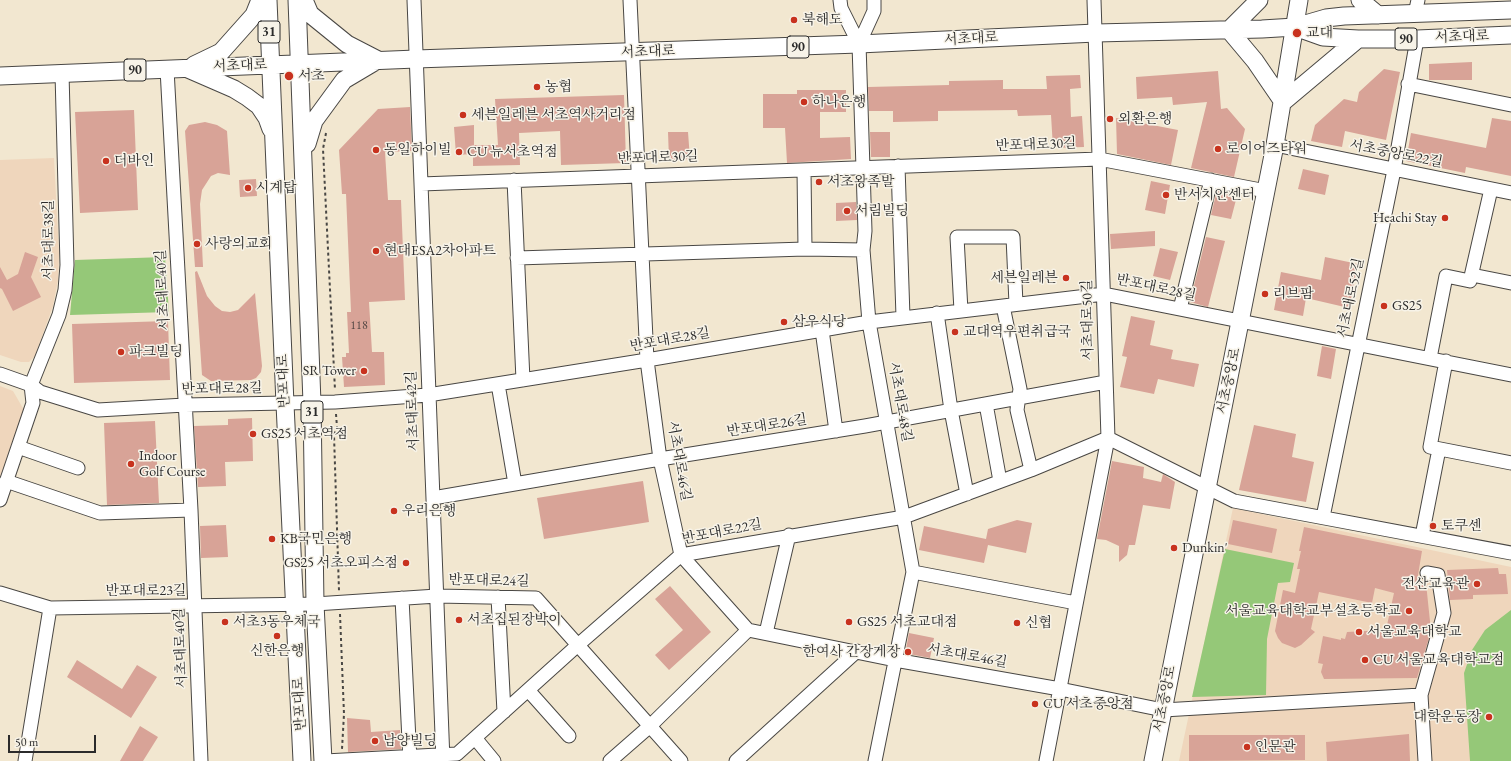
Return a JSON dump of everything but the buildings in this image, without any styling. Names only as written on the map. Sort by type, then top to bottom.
[{"type":"main road","points":[[186,68],[221,52],[254,15],[260,0]]},
{"type":"main road","name":"반포대로","points":[[268,0],[302,761]]},
{"type":"main road","name":"반포대로","points":[[297,0],[312,403],[315,604],[324,761]]},
{"type":"main road","points":[[304,0],[310,14],[347,44],[378,60]]},
{"type":"main road","points":[[1259,0],[1229,30],[1255,61],[1283,102],[1358,39]]},
{"type":"main road","name":"서초중앙로","points":[[1153,761],[1275,145],[1299,0]]},
{"type":"main road","points":[[1360,0],[1378,14]]},
{"type":"main road","name":"서초대로","points":[[0,76],[378,60],[632,53],[1229,30],[1295,27],[1326,18],[1378,14],[1417,7],[1511,10]]},
{"type":"main road","name":"서초대로","points":[[1295,27],[1323,37],[1358,39],[1417,39],[1511,35]]},
{"type":"main road","points":[[304,156],[314,121],[344,80],[378,60]]},
{"type":"main road","points":[[186,68],[234,89],[259,106],[267,118],[273,137]]},
{"type":"street","name":"서초대로42길","points":[[414,0],[443,758]]},
{"type":"street","name":"서초대로46길","points":[[630,0],[647,360],[660,459],[681,555],[748,630],[857,651],[895,660],[1060,689],[1163,710],[1420,695]]},
{"type":"street","points":[[840,0],[841,8],[858,44]]},
{"type":"street","points":[[858,44],[874,11],[874,0]]},
{"type":"street","name":"서초대로50길","points":[[1046,761],[1108,438],[1094,0]]},
{"type":"street","name":"서초대로52길","points":[[1323,518],[1394,170],[1417,39]]},
{"type":"street","name":"서초대로48길","points":[[858,44],[865,231],[863,250],[869,322],[904,517],[912,572],[875,761]]},
{"type":"street","name":"서초대로40길","points":[[167,69],[191,510],[201,761]]},
{"type":"street","name":"서초대로38길","points":[[0,500],[33,403],[31,385],[59,314],[65,290],[67,271],[62,73]]},
{"type":"street","points":[[1408,84],[1511,104]]},
{"type":"street","name":"서초중앙로22길","points":[[1275,145],[1511,193]]},
{"type":"street","name":"반포대로30길","points":[[421,184],[638,174],[804,170],[1100,159],[1266,191]]},
{"type":"street","points":[[898,166],[903,318]]},
{"type":"street","points":[[804,170],[805,249]]},
{"type":"street","points":[[514,180],[523,380]]},
{"type":"street","points":[[1180,309],[1211,180]]},
{"type":"street","points":[[1430,358],[1446,276],[1470,281],[1491,189]]},
{"type":"street","points":[[960,311],[956,237],[1013,236],[1016,304]]},
{"type":"street","points":[[517,258],[805,249],[863,250]]},
{"type":"street","points":[[1472,276],[1511,284]]},
{"type":"street","name":"반포대로28길","points":[[0,374],[31,385],[40,392],[98,410],[185,405],[335,402],[428,395],[647,360],[869,322],[1104,294],[1241,322],[1358,343],[1511,375]]},
{"type":"street","points":[[1003,306],[1020,389],[1017,398],[1017,410],[1031,470]]},
{"type":"street","points":[[937,313],[951,410],[967,494]]},
{"type":"street","points":[[822,330],[836,431]]},
{"type":"street","points":[[1446,361],[1430,447],[1511,463]]},
{"type":"street","name":"반포대로26길","points":[[433,498],[660,459],[836,431],[1106,382]]},
{"type":"street","points":[[498,384],[515,484]]},
{"type":"street","points":[[986,404],[1000,481]]},
{"type":"street","points":[[1108,438],[1234,501],[1511,553]]},
{"type":"street","name":"반포대로22길","points":[[324,761],[410,760],[443,758],[457,754],[579,644],[681,555],[788,535],[904,517],[1031,470],[1108,438]]},
{"type":"street","points":[[18,447],[78,468]]},
{"type":"street","points":[[1422,536],[1439,449]]},
{"type":"street","points":[[6,482],[100,513],[191,510]]},
{"type":"street","points":[[766,633],[788,535]]},
{"type":"street","points":[[912,572],[1076,603]]},
{"type":"street","points":[[1424,761],[1420,695],[1444,613],[1438,575],[1427,573]]},
{"type":"street","name":"반포대로23길","points":[[0,593],[50,608],[195,607],[295,604]]},
{"type":"street","name":"반포대로24길","points":[[295,604],[438,596],[536,598],[579,644],[681,761]]},
{"type":"street","points":[[498,597],[504,712]]},
{"type":"street","points":[[402,598],[410,760]]},
{"type":"street","points":[[25,761],[50,608]]},
{"type":"street","points":[[610,761],[650,726],[748,630]]},
{"type":"street","points":[[736,761],[857,651]]},
{"type":"street","points":[[528,690],[569,736]]},
{"type":"street","points":[[475,738],[494,761]]},
{"type":"path","points":[[328,129],[323,149],[337,427]]},
{"type":"shaded area","points":[[54,158],[59,254],[58,280],[53,306],[35,356],[29,362],[21,362],[0,355],[0,160]]},
{"type":"shaded area","points":[[0,386],[13,391],[24,410],[0,478]]},
{"type":"shaded area","name":"서울교육대학교","points":[[1233,508],[1511,567],[1511,761],[1179,761]]},
{"type":"green space","points":[[165,257],[169,312],[70,315],[75,260]]},
{"type":"green space","points":[[1225,549],[1294,563],[1290,582],[1278,583],[1267,639],[1266,695],[1192,697]]},
{"type":"green space","name":"대학운동장","points":[[1511,610],[1511,761],[1470,761],[1464,673],[1472,650],[1485,630]]},
{"type":"place","name":"북해도","points":[[794,20]]},
{"type":"place","name":"교대","points":[[1297,33]]},
{"type":"place","name":"서초","points":[[289,76]]},
{"type":"place","name":"농협","points":[[537,87]]},
{"type":"place","name":"하나은행","points":[[804,102]]},
{"type":"place","name":"세븐일레븐 서초역사거리점","points":[[463,115]]},
{"type":"place","name":"외환은행","points":[[1110,119]]},
{"type":"place","name":"로이어즈타워","points":[[1218,149]]},
{"type":"place","name":"동일하이빌","points":[[376,150]]},
{"type":"place","name":"CU 뉴서초역점","points":[[459,152]]},
{"type":"place","name":"더바인","points":[[106,161]]},
{"type":"place","name":"서초왕족발","points":[[819,182]]},
{"type":"place","name":"시계탑","points":[[248,188]]},
{"type":"place","name":"반서치안센터","points":[[1166,195]]},
{"type":"place","name":"서림빌딩","points":[[847,211]]},
{"type":"place","name":"Heachi Stay","points":[[1445,218]]},
{"type":"place","name":"사랑의교회","points":[[197,244]]},
{"type":"place","name":"현대ESA2차아파트","points":[[376,251]]},
{"type":"place","name":"세븐일레븐","points":[[1066,278]]},
{"type":"place","name":"리브팜","points":[[1265,294]]},
{"type":"place","name":"GS25","points":[[1384,306]]},
{"type":"place","name":"삼우식당","points":[[784,322]]},
{"type":"place","name":"교대역우편취급국","points":[[955,332]]},
{"type":"place","name":"파크빌딩","points":[[121,352]]},
{"type":"place","name":"SR Tower","points":[[364,371]]},
{"type":"place","name":"GS25 서초역점","points":[[253,434]]},
{"type":"place","name":"Indoor Golf Course","points":[[131,464]]},
{"type":"place","name":"우리은행","points":[[394,511]]},
{"type":"place","name":"토쿠센","points":[[1433,526]]},
{"type":"place","name":"KB국민은행","points":[[272,539]]},
{"type":"place","name":"Dunkin'","points":[[1174,548]]},
{"type":"place","name":"GS25 서초오피스점","points":[[406,563]]},
{"type":"place","name":"전산교육관","points":[[1477,584]]},
{"type":"place","name":"서울교육대학교부설초등학교","points":[[1409,611]]},
{"type":"place","name":"서초집된장박이","points":[[459,620]]},
{"type":"place","name":"서초3동우체국","points":[[225,622]]},
{"type":"place","name":"GS25 서초교대점","points":[[849,622]]},
{"type":"place","name":"신협","points":[[1017,623]]},
{"type":"place","name":"서울교육대학교","points":[[1359,632]]},
{"type":"place","name":"신한은행","points":[[277,636]]},
{"type":"place","name":"한여사 간장게장","points":[[908,652]]},
{"type":"place","name":"CU 서울교육대학교점","points":[[1365,660]]},
{"type":"place","name":"CU 서초중앙점","points":[[1035,704]]},
{"type":"place","name":"대학운동장","points":[[1489,717]]},
{"type":"place","name":"남양빌딩","points":[[375,741]]},
{"type":"place","name":"인문관","points":[[1247,747]]}]
